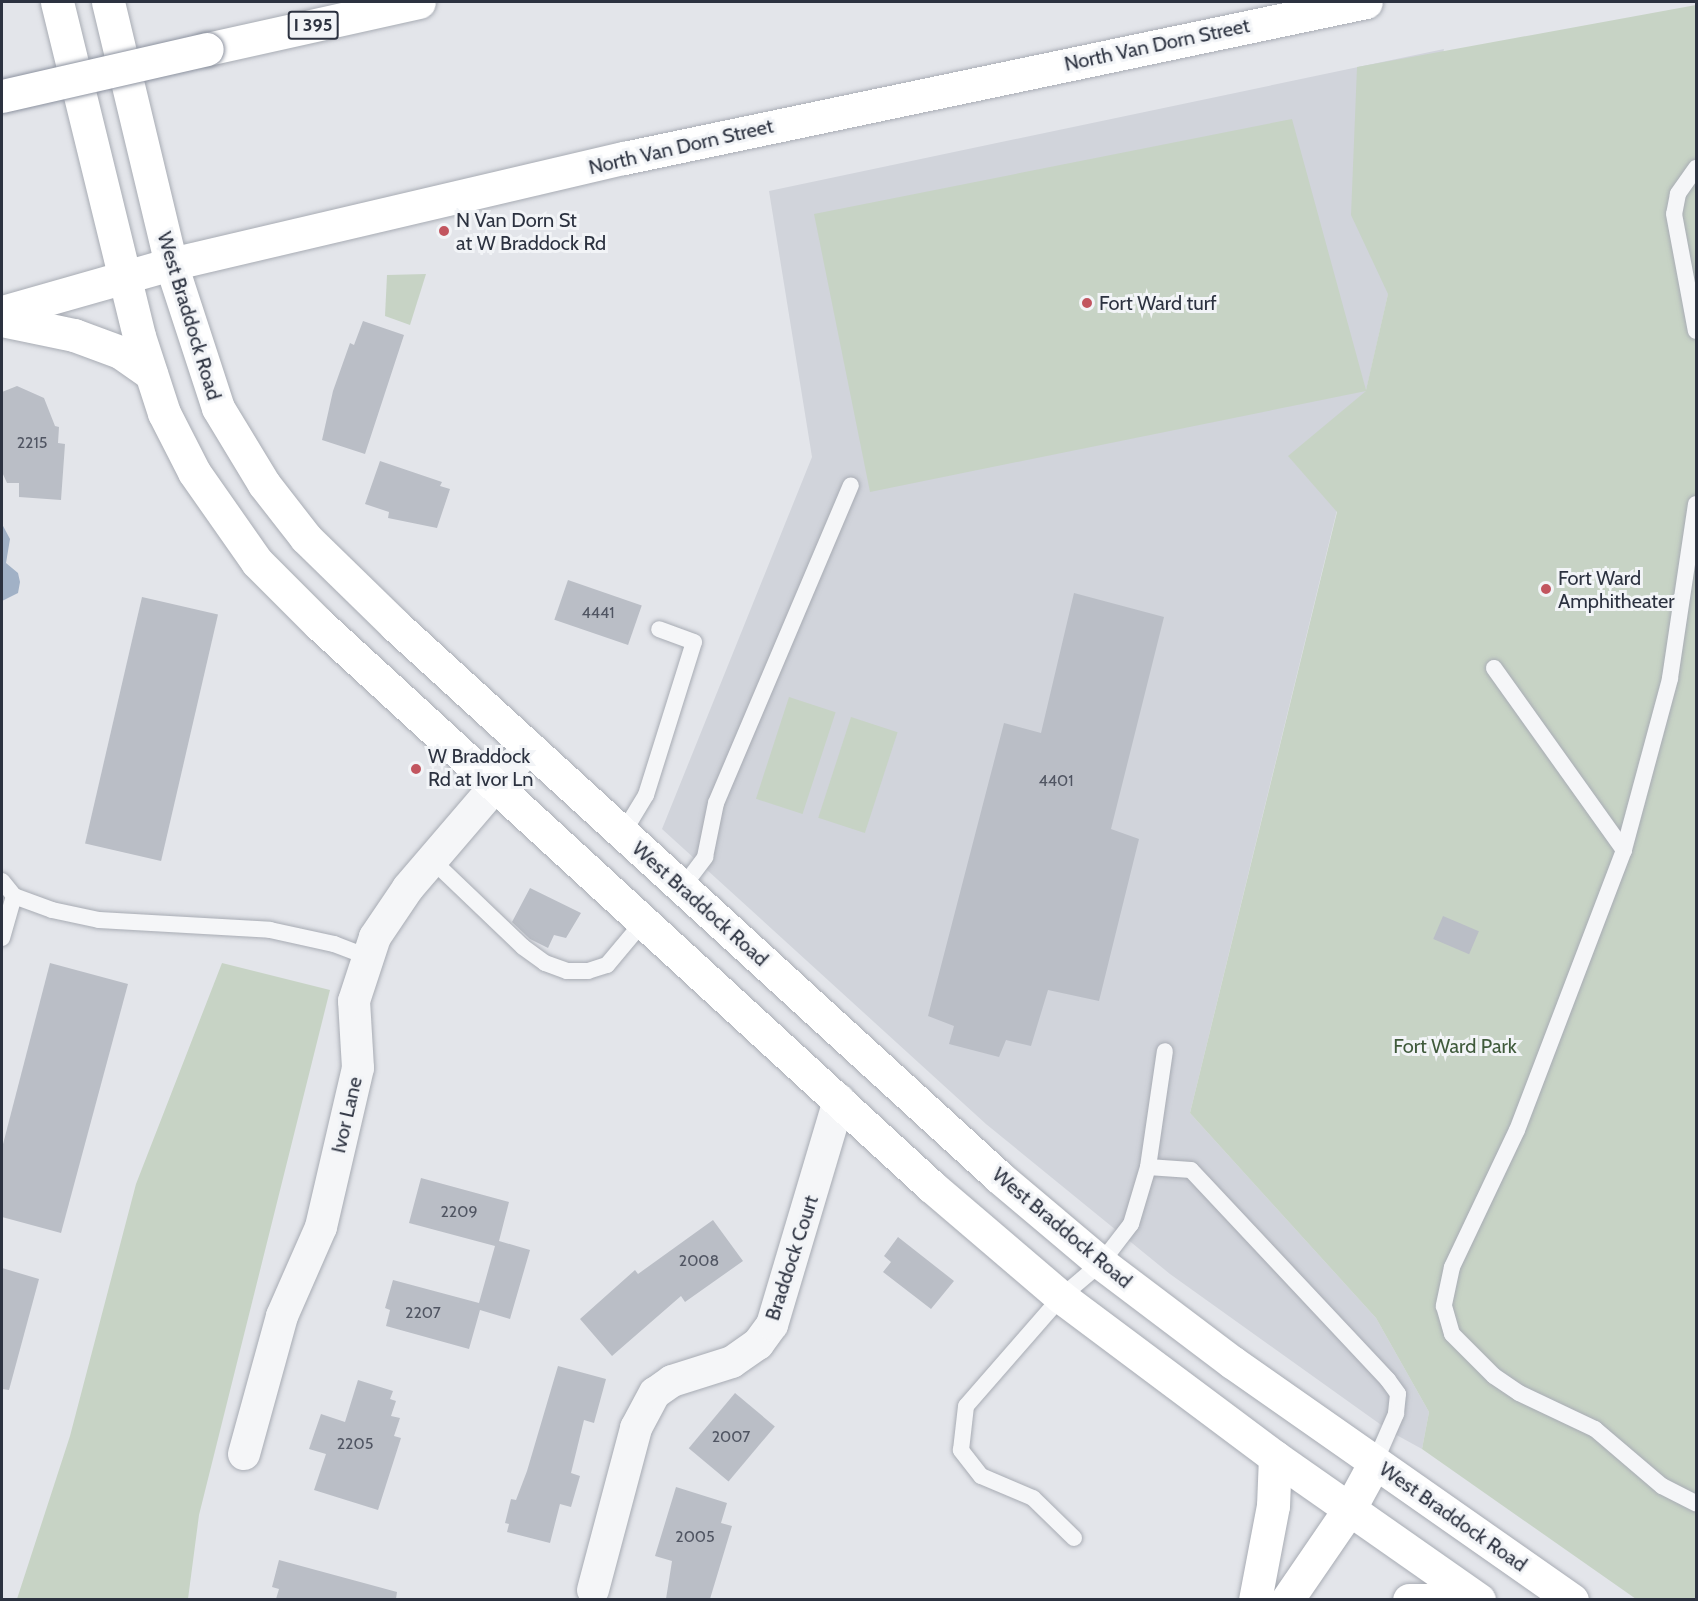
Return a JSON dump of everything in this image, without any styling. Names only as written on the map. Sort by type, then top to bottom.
[{"type":"main road","points":[[57,2],[124,277],[164,413],[194,472],[257,562],[495,785],[931,1186],[1061,1298],[1275,1457],[1479,1599]]},
{"type":"main road","name":"West Braddock Road","points":[[108,2],[171,264],[218,408],[264,484],[306,538],[682,888],[999,1177],[1101,1263],[1375,1462],[1572,1599]]},
{"type":"main road","name":"I 395","points":[[2,96],[419,2]]},
{"type":"main road","name":"North Van Dorn Street","points":[[2,312],[171,264],[647,153],[1366,2]]},
{"type":"main road","points":[[2,320],[83,339],[120,352],[151,374]]},
{"type":"main road","points":[[1255,1599],[1273,1506],[1275,1457]]},
{"type":"main road","points":[[1287,1599],[1350,1508],[1375,1462]]},
{"type":"main road","points":[[1409,1599],[1442,1599]]},
{"type":"street","name":"Ivor Lane","points":[[243,1454],[282,1316],[321,1227],[358,1068],[354,1001],[368,957],[390,913],[431,859],[529,747]]},
{"type":"street","name":"Braddock Court","points":[[593,1590],[636,1428],[655,1393],[672,1381],[732,1362],[758,1344],[772,1325],[839,1100]]},
{"type":"lane","points":[[1696,168],[1678,194],[1674,214],[1696,331]]},
{"type":"lane","points":[[682,888],[705,857],[716,802],[851,485]]},
{"type":"lane","points":[[1696,504],[1670,679],[1624,850],[1517,1130],[1452,1267],[1444,1306],[1452,1334],[1494,1376],[1519,1393],[1595,1429],[1662,1486],[1696,1503]]},
{"type":"lane","points":[[623,833],[646,795],[694,642],[659,629]]},
{"type":"lane","points":[[1494,668],[1624,850]]},
{"type":"lane","points":[[431,859],[523,947],[545,963],[567,971],[607,965],[643,922]]},
{"type":"lane","points":[[2,881],[14,896],[52,910],[99,920],[270,930],[334,944],[368,957]]},
{"type":"lane","points":[[2,938],[14,896]]},
{"type":"lane","points":[[1074,1538],[1033,1498],[981,1476],[961,1450],[966,1406],[1061,1298],[1101,1263],[1131,1224],[1148,1167],[1165,1051]]},
{"type":"lane","points":[[1148,1167],[1191,1170],[1388,1380],[1398,1394],[1396,1414],[1375,1462]]},
{"type":"shaded area","points":[[1444,49],[1366,391],[1190,1113],[1376,1318],[1429,1412],[1422,1449],[1391,1432],[1170,1274],[986,1124],[662,829],[812,457],[769,191]]},
{"type":"green space","name":"Fort Ward Park","points":[[1696,5],[1696,1599],[1636,1599],[1422,1449],[1429,1412],[1376,1318],[1190,1113],[1337,512],[1288,456],[1366,391],[870,492],[814,214],[1292,119],[1366,390],[1388,294],[1351,215],[1357,67]]},
{"type":"green space","points":[[426,274],[410,325],[385,316],[387,275]]},
{"type":"green space","points":[[789,697],[836,712],[803,814],[756,799]]},
{"type":"green space","points":[[851,717],[898,732],[865,833],[818,818]]},
{"type":"green space","points":[[222,963],[330,990],[199,1515],[188,1599],[17,1599],[70,1436],[136,1184]]},
{"type":"water","points":[[2,524],[10,539],[6,563],[18,573],[20,582],[18,593],[2,601]]},
{"type":"building","points":[[363,321],[404,335],[365,454],[322,440],[333,391],[350,343],[354,345]]},
{"type":"building","points":[[17,386],[44,398],[55,426],[59,427],[58,443],[65,444],[61,500],[19,497],[19,483],[7,483],[2,472],[2,392]]},
{"type":"building","points":[[380,461],[442,482],[440,486],[450,489],[437,528],[388,518],[389,512],[365,504]]},
{"type":"building","points":[[568,580],[642,605],[628,645],[554,620]]},
{"type":"building","points":[[1074,593],[1164,617],[1111,829],[1139,839],[1099,1001],[1048,990],[1031,1046],[1006,1040],[999,1057],[949,1044],[954,1026],[928,1016],[1004,723],[1041,733]]},
{"type":"building","points":[[142,597],[218,615],[161,861],[85,844]]},
{"type":"building","points":[[530,888],[581,913],[566,938],[554,935],[548,948],[530,939],[512,922]]},
{"type":"building","points":[[1443,916],[1479,931],[1469,954],[1433,939]]},
{"type":"building","points":[[50,963],[128,984],[61,1233],[2,1217],[2,1148]]},
{"type":"building","points":[[421,1178],[509,1202],[499,1241],[530,1250],[510,1319],[480,1310],[469,1349],[386,1326],[390,1310],[385,1308],[393,1280],[479,1303],[495,1246],[409,1223]]},
{"type":"building","points":[[713,1220],[743,1261],[685,1302],[681,1296],[612,1356],[580,1319],[635,1270],[638,1274]]},
{"type":"building","points":[[898,1237],[954,1281],[931,1309],[883,1272],[891,1262],[884,1256]]},
{"type":"building","points":[[2,1268],[39,1279],[9,1390],[2,1389]]},
{"type":"building","points":[[558,1366],[606,1379],[594,1423],[584,1420],[571,1473],[580,1476],[571,1507],[560,1504],[550,1543],[507,1532],[509,1524],[505,1523],[511,1499],[516,1500],[527,1471]]},
{"type":"building","points":[[358,1380],[393,1391],[390,1399],[396,1401],[391,1416],[400,1418],[394,1436],[401,1438],[378,1510],[314,1490],[326,1454],[309,1449],[321,1414],[345,1422]]},
{"type":"building","points":[[735,1393],[775,1426],[729,1482],[689,1448]]},
{"type":"building","points":[[676,1487],[727,1503],[721,1523],[732,1526],[710,1599],[666,1599],[672,1561],[655,1556]]},
{"type":"building","points":[[279,1560],[397,1592],[396,1599],[276,1599],[279,1589],[272,1587]]},
{"type":"place","name":"N Van Dorn St at W Braddock Rd","points":[[444,231]]},
{"type":"place","name":"Fort Ward turf","points":[[1087,303]]},
{"type":"place","name":"Fort Ward Amphitheater","points":[[1546,589]]},
{"type":"place","name":"W Braddock Rd at Ivor Ln","points":[[416,769]]}]
